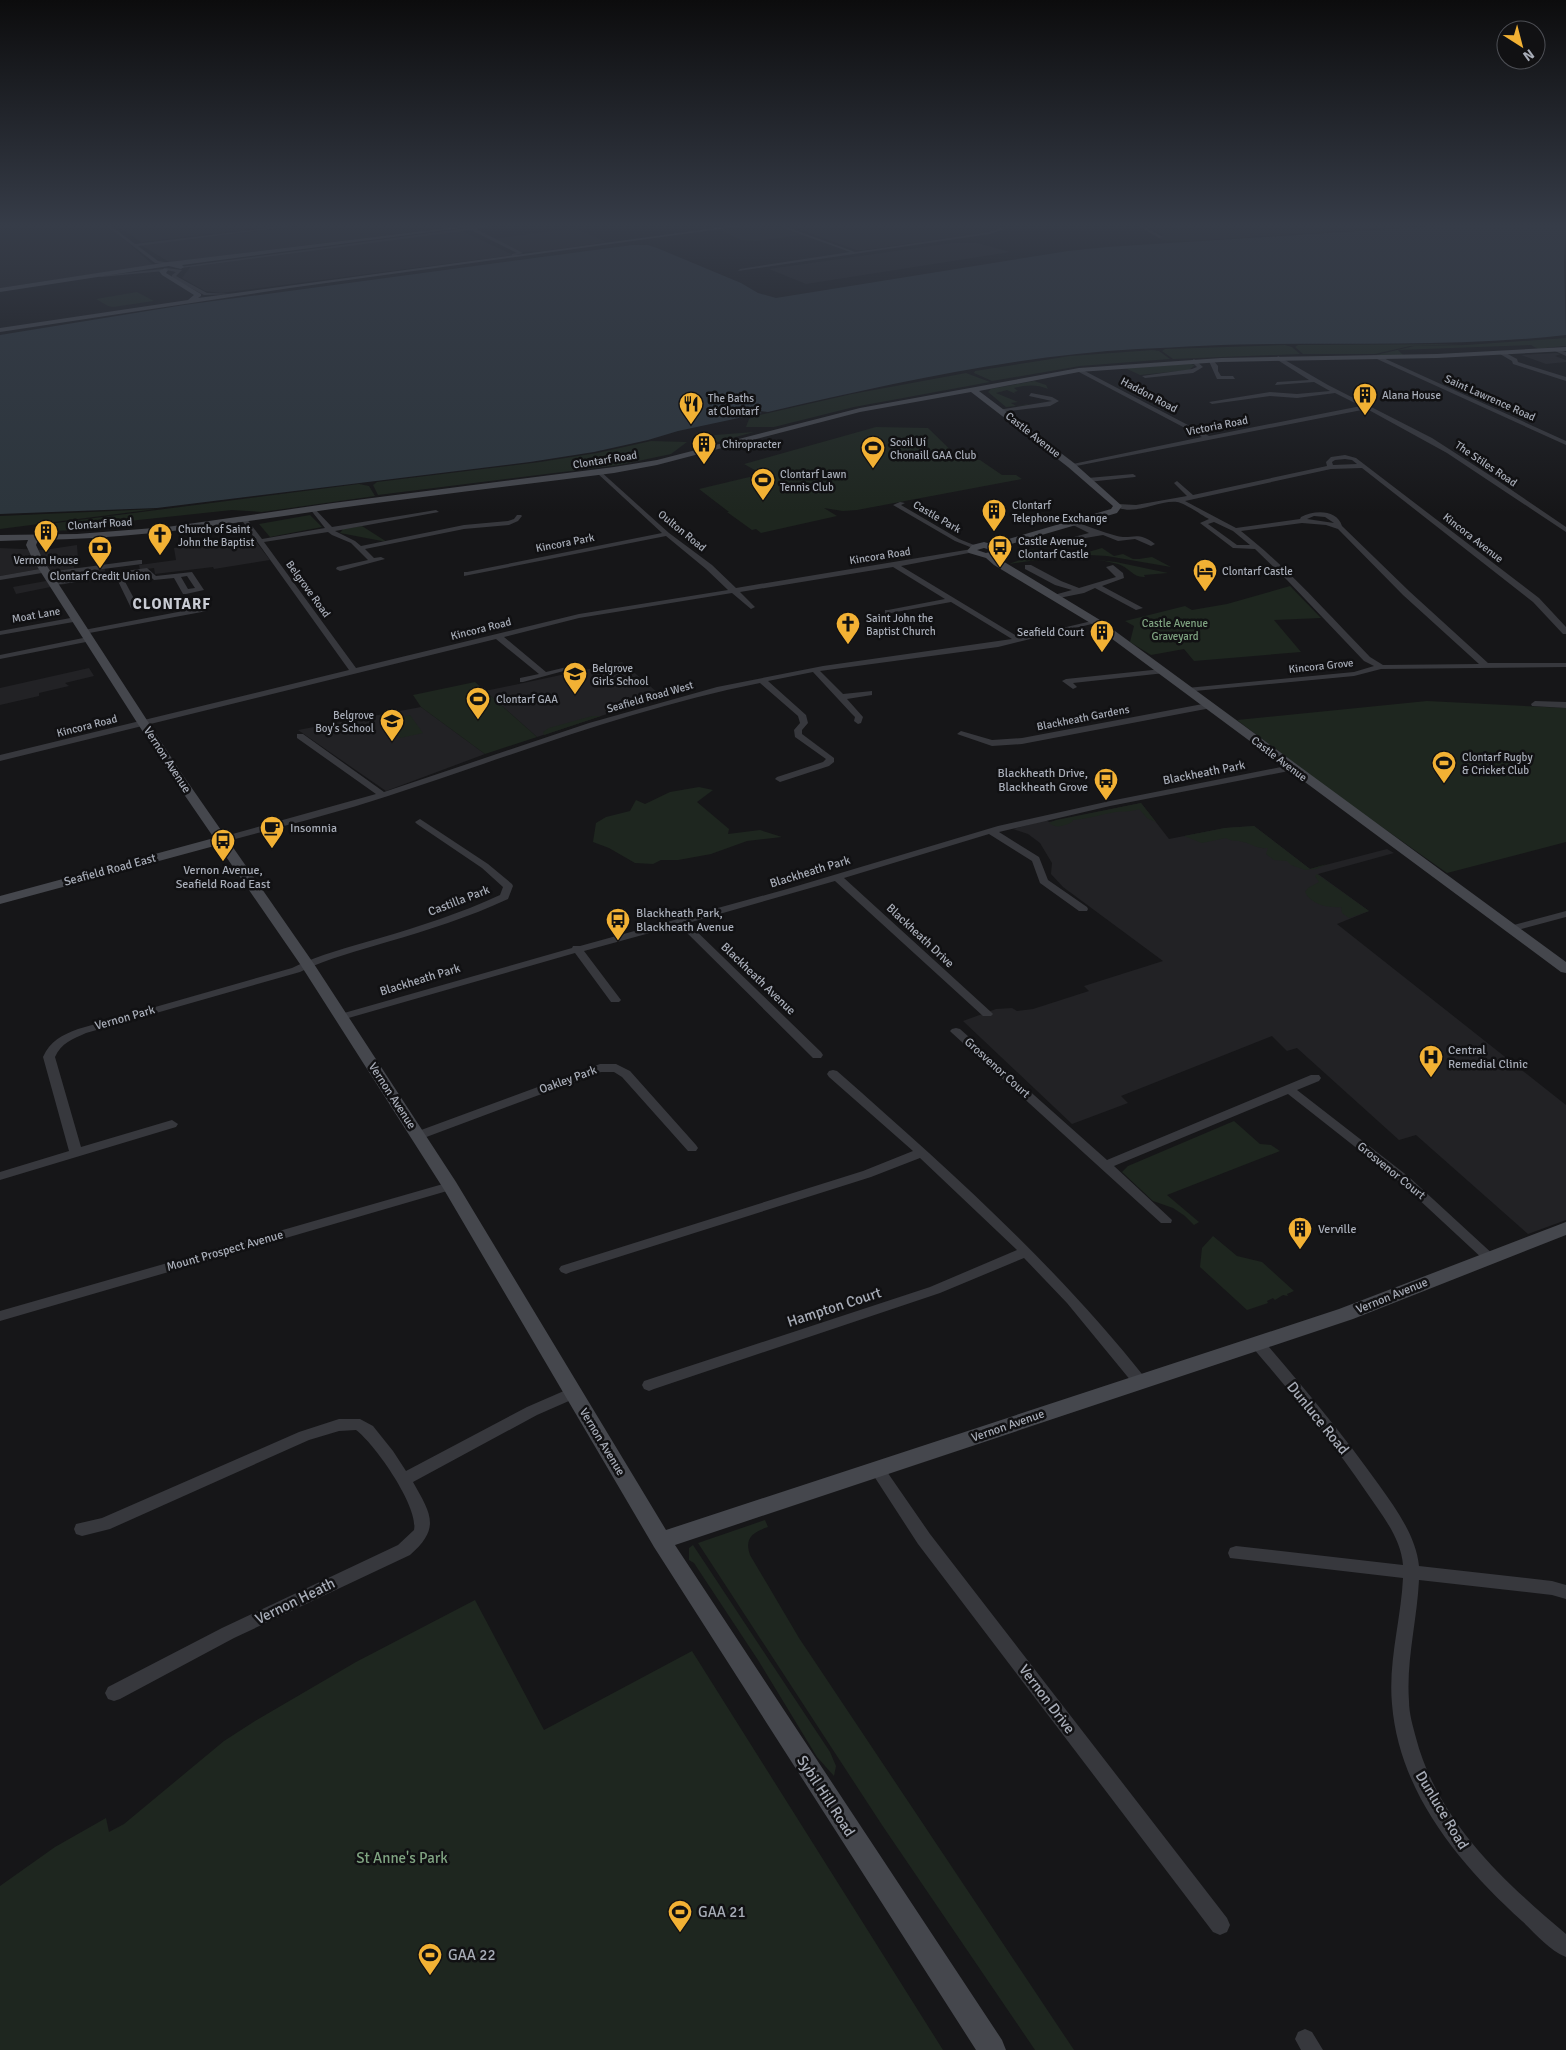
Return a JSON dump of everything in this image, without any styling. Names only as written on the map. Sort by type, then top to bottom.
[{"type":"street","points":[[0,330],[54,322]]},
{"type":"street","name":"Clontarf Road","points":[[0,538],[12,538],[34,543],[139,533],[244,520],[313,508],[599,472],[657,462],[848,412],[1080,370],[1210,360],[1378,358],[1502,354],[1566,349]]},
{"type":"street","points":[[1557,350],[1566,354]]},
{"type":"street","points":[[1502,354],[1515,360],[1515,363],[1566,379]]},
{"type":"street","name":"The Stiles Road","points":[[1278,358],[1313,381],[1393,419],[1450,451],[1566,530]]},
{"type":"street","name":"Saint Lawrence Road","points":[[1378,358],[1566,443]]},
{"type":"street","points":[[1210,360],[1215,366],[1215,372],[1219,378],[1233,378]]},
{"type":"street","points":[[1145,376],[1193,371],[1200,367],[1194,361]]},
{"type":"street","name":"Haddon Road","points":[[1080,370],[1208,438]]},
{"type":"street","points":[[1277,384],[1313,381]]},
{"type":"street","name":"Castle Avenue","points":[[972,389],[1071,465],[1118,506]]},
{"type":"street","name":"Castle Avenue","points":[[957,392],[982,396]]},
{"type":"street","points":[[1212,402],[1270,394],[1301,396],[1334,392]]},
{"type":"street","points":[[1001,410],[1040,401],[1031,395]]},
{"type":"street","name":"Victoria Road","points":[[1071,465],[1367,407]]},
{"type":"street","name":"Kincora Avenue","points":[[1118,506],[1136,506],[1179,500],[1331,468],[1363,466],[1536,600],[1566,632]]},
{"type":"street","points":[[1088,480],[1135,478],[1124,470]]},
{"type":"street","name":"Oulton Road","points":[[599,472],[667,534],[709,567],[751,607]]},
{"type":"street","points":[[1176,483],[1185,488],[1187,494],[1192,497]]},
{"type":"street","points":[[1179,500],[1235,530],[1257,547],[1290,578],[1367,659],[1381,667]]},
{"type":"street","name":"Castle Park","points":[[902,503],[896,505],[974,549]]},
{"type":"street","points":[[974,549],[991,551],[1114,511],[1118,506]]},
{"type":"street","points":[[313,508],[334,534],[352,542],[377,560],[340,568]]},
{"type":"street","points":[[260,541],[436,512]]},
{"type":"street","points":[[359,548],[464,527],[509,523],[520,516]]},
{"type":"street","points":[[1216,519],[1203,523],[1236,546],[1243,548],[1257,547]]},
{"type":"street","name":"Belgrove Road","points":[[244,520],[354,672]]},
{"type":"street","points":[[1235,530],[1297,521],[1321,522],[1340,528],[1406,593],[1486,666]]},
{"type":"street","points":[[1074,523],[1096,533]]},
{"type":"street","points":[[1064,541],[1096,533],[1104,533],[1118,539],[1136,537],[1150,544]]},
{"type":"street","name":"Kincora Park","points":[[467,574],[667,534]]},
{"type":"street","name":"Vernon Avenue","points":[[34,543],[49,576],[86,636],[210,826],[307,964],[450,1186],[662,1541],[1140,1384],[1346,1314],[1566,1228]]},
{"type":"street","name":"Kincora Road","points":[[0,758],[579,616],[894,565],[974,549]]},
{"type":"street","name":"Castle Avenue","points":[[991,551],[997,563],[1057,597],[1096,622],[1291,768],[1566,969]]},
{"type":"street","points":[[49,576],[139,562]]},
{"type":"street","points":[[894,565],[1018,640]]},
{"type":"street","points":[[1028,566],[1058,583],[1081,591]]},
{"type":"street","points":[[1057,597],[1120,578],[1120,575],[1110,567]]},
{"type":"street","points":[[0,578],[118,574],[148,570],[154,578],[176,575]]},
{"type":"street","points":[[118,574],[134,623]]},
{"type":"street","points":[[1097,586],[1139,608]]},
{"type":"street","points":[[888,612],[952,600]]},
{"type":"street","points":[[0,657],[134,623],[204,609]]},
{"type":"street","name":"Moat Lane","points":[[0,633],[76,619]]},
{"type":"street","name":"Seafield Road West","points":[[221,840],[383,795],[641,710],[717,689],[815,670],[1018,640],[1096,622]]},
{"type":"street","points":[[498,636],[544,674]]},
{"type":"street","name":"Kincora Grove","points":[[1187,690],[1354,674],[1381,667],[1566,665]]},
{"type":"street","points":[[523,680],[567,668]]},
{"type":"street","points":[[815,670],[859,717],[858,721]]},
{"type":"street","points":[[1073,687],[1066,682],[1162,671]]},
{"type":"street","points":[[762,680],[802,715],[804,723],[798,730],[798,734],[830,758],[830,762],[826,764],[780,778]]},
{"type":"street","points":[[842,697],[870,693]]},
{"type":"street","points":[[1535,704],[1566,705]]},
{"type":"street","name":"Blackheath Gardens","points":[[961,734],[992,743],[1022,741],[1208,706]]},
{"type":"street","points":[[300,736],[383,795]]},
{"type":"street","name":"Blackheath Park","points":[[341,1017],[444,985],[837,877],[991,831],[1058,814],[1291,768]]},
{"type":"street","name":"Castilla Park","points":[[307,964],[438,924],[474,911],[504,897],[508,886],[495,873],[420,822]]},
{"type":"street","points":[[191,848],[202,839],[210,826]]},
{"type":"street","points":[[991,831],[1036,859],[1044,881],[1083,909]]},
{"type":"street","name":"Seafield Road East","points":[[0,900],[221,840]]},
{"type":"street","name":"Blackheath Drive","points":[[837,877],[987,1014]]},
{"type":"street","points":[[1510,929],[1566,914]]},
{"type":"street","name":"Blackheath Avenue","points":[[680,921],[817,1055]]},
{"type":"street","points":[[577,948],[614,1000]]},
{"type":"street","name":"Vernon Park","points":[[76,1153],[49,1058],[53,1046],[63,1039],[82,1031],[296,970],[307,964]]},
{"type":"street","name":"Grosvenor Court","points":[[956,1031],[1166,1220]]},
{"type":"street","name":"Oakley Park","points":[[418,1136],[600,1068],[616,1068],[626,1074],[692,1148]]},
{"type":"street","points":[[833,1074],[922,1152],[1025,1252],[1105,1337],[1140,1384]]},
{"type":"street","points":[[1106,1165],[1315,1078]]},
{"type":"street","name":"Grosvenor Court","points":[[1289,1090],[1405,1180],[1489,1257]]},
{"type":"street","points":[[0,1176],[172,1124]]},
{"type":"street","points":[[566,1269],[867,1174],[922,1152]]},
{"type":"street","name":"Mount Prospect Avenue","points":[[0,1316],[450,1186]]},
{"type":"street","name":"Hampton Court","points":[[649,1385],[935,1290],[1025,1252]]},
{"type":"street","name":"Dunluce Road","points":[[1258,1344],[1327,1426],[1369,1483],[1409,1552],[1412,1574],[1400,1701],[1406,1737],[1424,1786],[1460,1843],[1521,1908],[1566,1947]]},
{"type":"street","points":[[404,1480],[532,1411],[573,1393]]},
{"type":"street","name":"Vernon Heath","points":[[82,1530],[104,1524],[304,1436],[341,1426],[360,1425],[372,1434],[404,1480],[422,1514],[423,1526],[418,1538],[404,1550],[228,1633],[114,1694]]},
{"type":"street","name":"Vernon Drive","points":[[878,1470],[924,1538],[1220,1925]]},
{"type":"street","name":"Sybil Hill Road","points":[[662,1541],[992,2050]]},
{"type":"street","points":[[1236,1553],[1552,1588],[1566,1592]]},
{"type":"shaded area","points":[[82,322],[1566,322],[1566,335],[1492,341],[1204,346],[1138,349],[1044,358],[859,391],[768,412],[760,411],[762,413],[594,452],[530,462],[157,508],[0,514],[0,335]]},
{"type":"shaded area","points":[[1561,354],[1555,356],[1566,360],[1566,362],[1546,364],[1521,355]]},
{"type":"shaded area","points":[[253,538],[270,560],[214,569],[213,567],[155,574],[154,568],[140,570],[139,565],[176,560],[174,548]]},
{"type":"shaded area","points":[[77,545],[78,560],[71,562],[76,571],[104,567],[106,574],[16,594],[13,587],[46,581],[40,569],[0,576],[0,548],[44,550]]},
{"type":"shaded area","name":"Belgrove Girls School","points":[[622,662],[665,699],[610,713],[537,737],[485,691]]},
{"type":"shaded area","points":[[89,668],[94,676],[65,683],[69,686],[39,693],[39,696],[0,705],[0,688]]},
{"type":"shaded area","name":"Belgrove Boy's School","points":[[421,707],[485,754],[386,791],[298,730]]},
{"type":"shaded area","points":[[1141,803],[1169,839],[1225,828],[1254,826],[1310,869],[1387,849],[1394,853],[1318,874],[1369,911],[1337,924],[1566,1105],[1566,1220],[1528,1234],[1416,1135],[1399,1140],[1297,1048],[1287,1051],[1272,1036],[1121,1096],[1128,1103],[1072,1124],[963,1021],[996,1009],[1012,1008],[1017,1011],[1033,1009],[1089,991],[1084,986],[1163,961],[1063,887],[1051,874],[1052,863],[1040,843],[1028,834],[1013,829],[1046,820],[1049,822]]},
{"type":"green space","points":[[1566,338],[1566,346],[1538,349],[1531,345],[1398,350],[1403,355],[1376,355],[1414,346],[1466,345]]},
{"type":"green space","points":[[1463,344],[1410,346],[1375,354],[1303,354],[1295,347],[1298,345]]},
{"type":"green space","points":[[1285,345],[1292,347],[1300,354],[1173,359],[1162,351],[1165,349]]},
{"type":"green space","points":[[1159,351],[1170,359],[1080,366],[992,381],[974,373],[975,371],[1070,356]]},
{"type":"green space","points":[[1195,365],[1189,370],[1140,375],[1125,368]]},
{"type":"green space","points":[[966,373],[990,382],[854,407],[774,427],[746,427],[749,419],[755,416],[852,394]]},
{"type":"green space","points":[[1034,381],[1046,385],[1048,389],[1040,386],[1027,386],[1014,388],[1018,391],[1014,392],[1016,394],[1007,390],[996,393],[1018,402],[1011,403],[1016,406],[1029,404],[1027,405],[1006,407],[988,392],[991,389]]},
{"type":"green space","name":"Scoil Uí Chonaill GAA Club","points":[[876,427],[928,428],[960,459],[980,460],[1002,475],[1016,475],[1022,479],[857,510],[843,511],[824,508],[837,516],[761,533],[756,529],[752,530],[699,489],[762,474],[744,464]]},
{"type":"green space","points":[[754,432],[699,447],[715,435]]},
{"type":"green space","points":[[651,441],[687,442],[671,454],[619,465],[378,495],[373,485],[377,482],[597,453]]},
{"type":"green space","points":[[359,484],[369,486],[375,496],[262,512],[232,510],[101,524],[75,530],[54,531],[48,524]]},
{"type":"green space","points":[[156,509],[0,529],[0,516]]},
{"type":"green space","points":[[310,515],[322,527],[270,537],[259,524]]},
{"type":"green space","points":[[362,526],[387,542],[340,533],[343,529]]},
{"type":"green space","points":[[1017,548],[1085,553],[1102,548],[1114,556],[1123,554],[1133,559],[1152,557],[1171,567],[1107,556],[1037,552]]},
{"type":"green space","points":[[1048,557],[1082,558],[1037,560],[1010,564],[1023,560]]},
{"type":"green space","points":[[1099,560],[1116,562],[1168,573],[1144,575],[1145,577],[1141,577],[1125,567]]},
{"type":"green space","name":"Castle Avenue Graveyard","points":[[1290,586],[1321,618],[1274,620],[1301,652],[1194,661],[1184,649],[1151,655],[1130,642],[1134,626],[1125,621],[1185,606],[1192,610],[1227,604]]},
{"type":"green space","name":"Clontarf GAA","points":[[475,682],[537,737],[485,754],[421,707],[413,695]]},
{"type":"green space","name":"Clontarf Rugby & Cricket Club","points":[[1427,701],[1566,708],[1566,842],[1447,873],[1331,791],[1237,720]]},
{"type":"green space","points":[[410,715],[423,733],[400,738],[387,720]]},
{"type":"green space","points":[[592,716],[601,716],[544,735],[543,732],[549,728]]},
{"type":"green space","points":[[699,787],[713,790],[697,802],[729,829],[728,834],[760,830],[782,837],[747,841],[711,854],[678,860],[661,860],[653,864],[635,863],[609,848],[593,842],[596,823],[606,817],[630,811],[636,800],[645,804],[670,792]]},
{"type":"green space","points":[[1141,803],[1156,822],[1147,818],[1139,809],[1073,820],[1066,825],[1060,826],[1054,826],[1049,823],[1056,820]]},
{"type":"green space","points":[[1254,826],[1310,869],[1327,864],[1316,869],[1305,870],[1291,865],[1287,861],[1274,860],[1266,854],[1268,848],[1226,838],[1202,843],[1184,836],[1225,828]]},
{"type":"green space","points":[[1317,874],[1369,911],[1349,918],[1342,913],[1341,907],[1326,906],[1311,900],[1305,892],[1308,888],[1319,882],[1315,876]]},
{"type":"green space","points":[[1234,1121],[1260,1144],[1271,1145],[1280,1151],[1167,1195],[1199,1222],[1194,1225],[1173,1208],[1153,1201],[1122,1172],[1128,1166]]},
{"type":"green space","points":[[1213,1236],[1237,1256],[1262,1262],[1294,1291],[1287,1294],[1288,1296],[1283,1295],[1275,1300],[1273,1298],[1267,1301],[1268,1303],[1247,1310],[1200,1267],[1202,1248]]},
{"type":"green space","points":[[765,1520],[768,1527],[758,1531],[749,1540],[748,1549],[750,1555],[799,1638],[1074,2050],[1035,2050],[882,1825],[698,1543]]},
{"type":"green space","points":[[693,1545],[830,1752],[836,1766],[834,1776],[817,1757],[758,1660],[694,1563],[689,1560],[689,1548]]},
{"type":"green space","name":"St Anne's Park","points":[[475,1600],[544,1730],[692,1651],[943,2050],[0,2050],[0,1886],[55,1847],[106,1818],[109,1832],[124,1824],[224,1741],[255,1721],[356,1662]]},
{"type":"place","name":"Alana House","points":[[1365,416]]},
{"type":"place","name":"The Baths at Clontarf","points":[[691,425]]},
{"type":"place","name":"Chiropracter","points":[[704,465]]},
{"type":"place","name":"Scoil Uí Chonaill GAA Club","points":[[873,469]]},
{"type":"place","name":"Clontarf Lawn Tennis Club","points":[[763,501]]},
{"type":"place","name":"Clontarf Telephone Exchange","points":[[994,532]]},
{"type":"place","name":"Vernon House","points":[[46,553]]},
{"type":"place","name":"Church of Saint John the Baptist","points":[[160,556]]},
{"type":"place","name":"Castle Avenue, Clontarf Castle","points":[[1000,568]]},
{"type":"place","name":"Clontarf Credit Union","points":[[100,569]]},
{"type":"place","name":"Clontarf Castle","points":[[1205,592]]},
{"type":"place","name":"Saint John the Baptist Church","points":[[848,645]]},
{"type":"place","name":"Seafield Court","points":[[1102,653]]},
{"type":"place","name":"Belgrove Girls School","points":[[575,695]]},
{"type":"place","name":"Clontarf GAA","points":[[478,720]]},
{"type":"place","name":"Belgrove Boy's School","points":[[392,742]]},
{"type":"place","name":"Clontarf Rugby & Cricket Club","points":[[1444,784]]},
{"type":"place","name":"Blackheath Drive, Blackheath Grove","points":[[1106,801]]},
{"type":"place","name":"Insomnia","points":[[272,849]]},
{"type":"place","name":"Vernon Avenue, Seafield Road East","points":[[223,862]]},
{"type":"place","name":"Blackheath Park, Blackheath Avenue","points":[[618,941]]},
{"type":"place","name":"Central Remedial Clinic","points":[[1431,1078]]},
{"type":"place","name":"Verville","points":[[1300,1250]]},
{"type":"place","name":"GAA 21","points":[[680,1933]]},
{"type":"place","name":"GAA 22","points":[[430,1976]]},
{"type":"district","name":"CLONTARF","points":[[172,604]]}]
